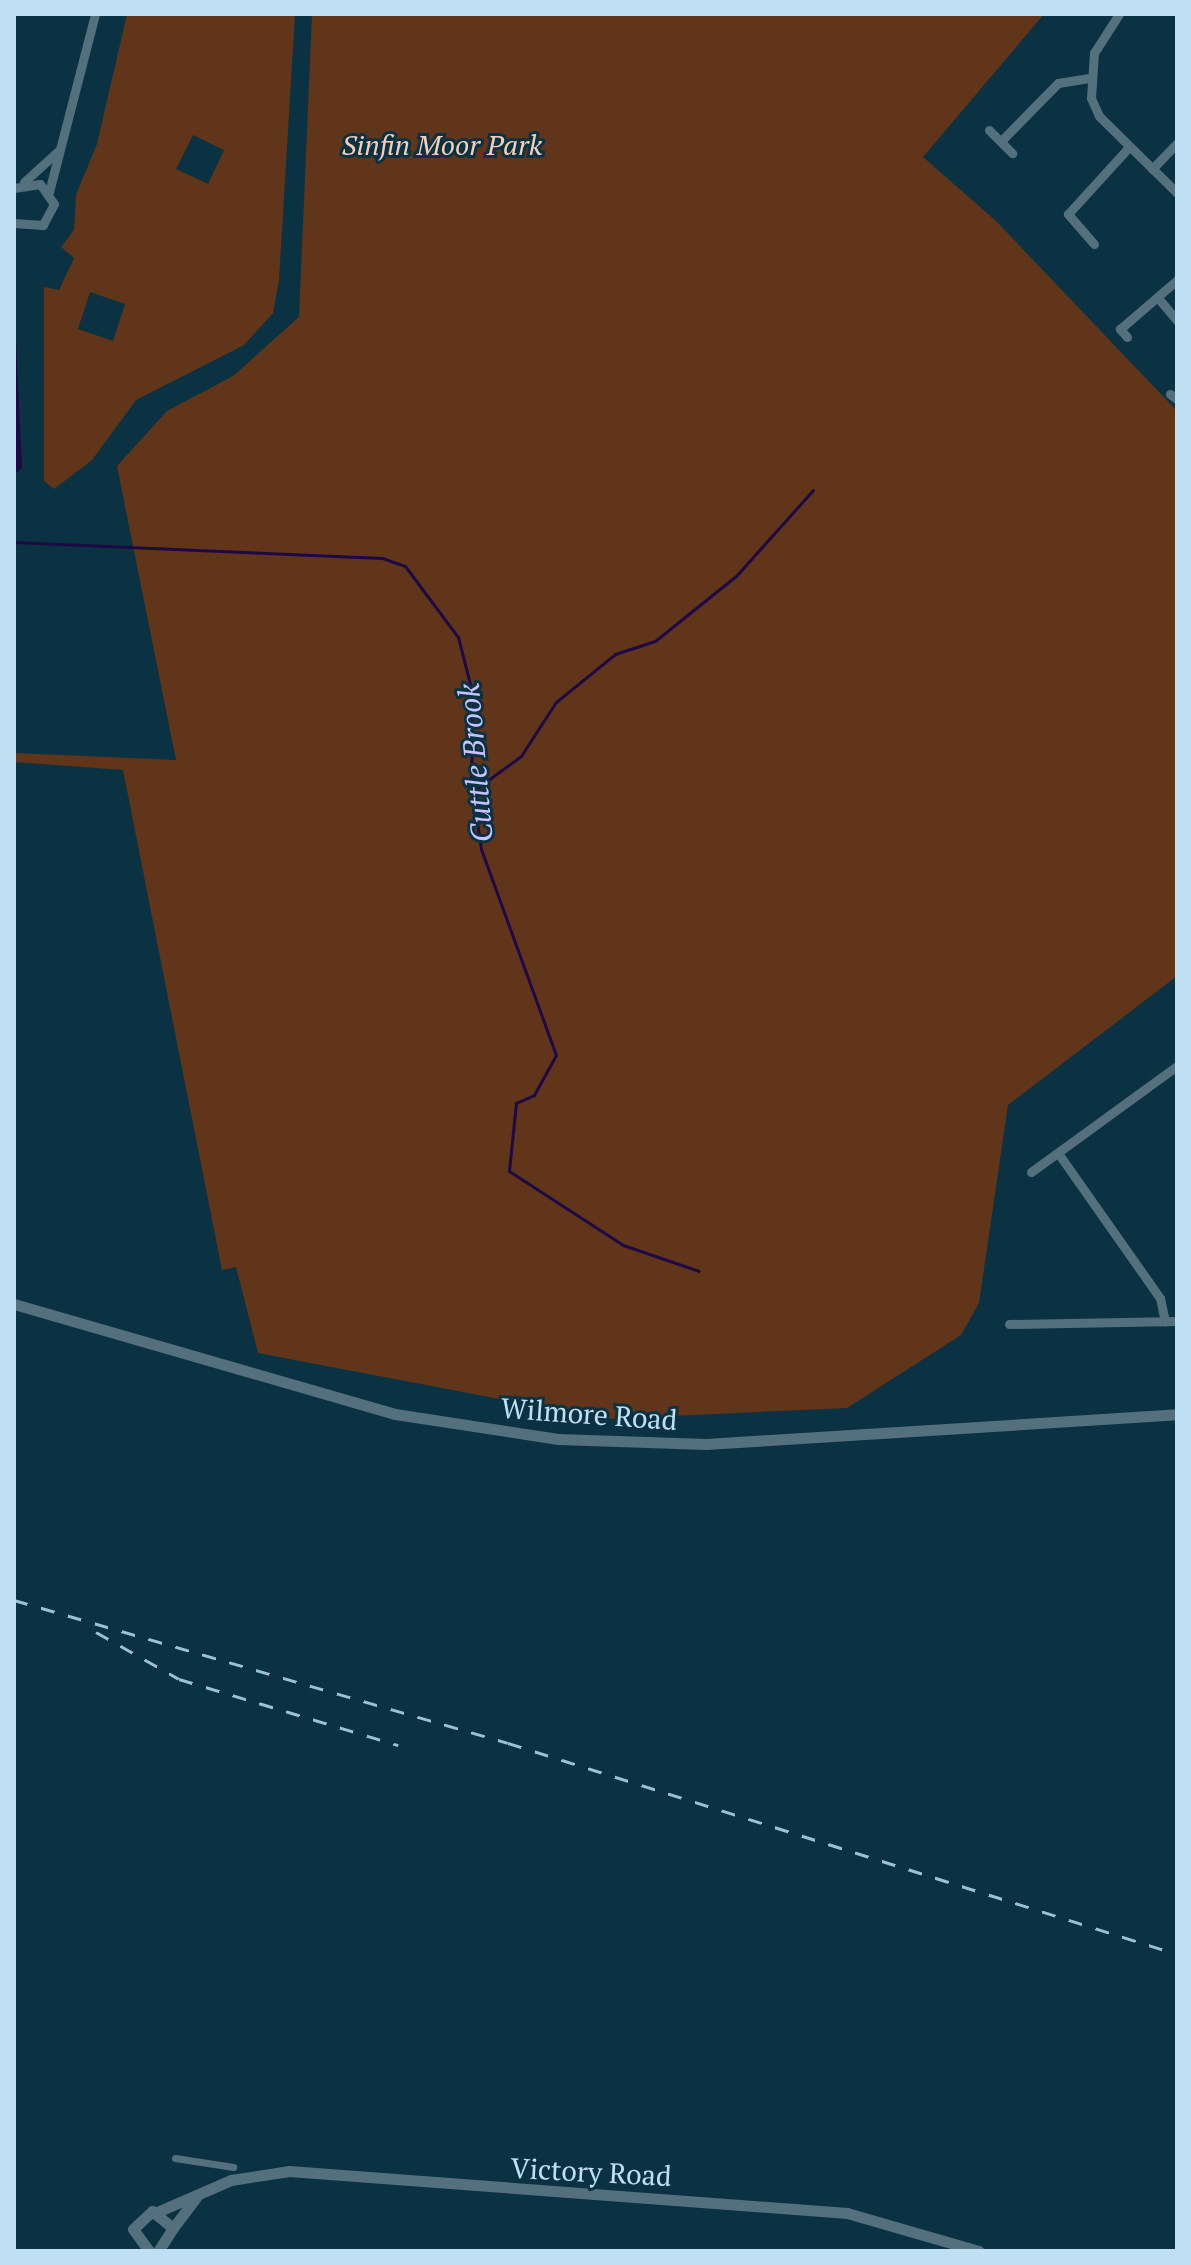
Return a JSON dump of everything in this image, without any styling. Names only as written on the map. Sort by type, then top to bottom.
[{"type":"street","points":[[14,223],[31,229],[48,221],[49,192],[57,152],[95,14]]},
{"type":"street","points":[[1119,14],[1094,53],[1088,78],[1099,116],[1177,193]]},
{"type":"street","points":[[1001,141],[1058,83],[1088,78]]},
{"type":"street","points":[[989,130],[1012,153]]},
{"type":"street","points":[[1152,169],[1177,143]]},
{"type":"street","points":[[1094,244],[1068,214],[1129,147]]},
{"type":"street","points":[[17,186],[57,152]]},
{"type":"street","points":[[17,186],[49,192]]},
{"type":"street","points":[[1127,337],[1120,329],[1177,280]]},
{"type":"street","points":[[1158,298],[1177,321]]},
{"type":"street","points":[[1031,1172],[1177,1066]]},
{"type":"street","points":[[1058,1153],[1160,1298],[1165,1321]]},
{"type":"street","name":"Wilmore Road","points":[[14,1304],[395,1414],[558,1439],[706,1444],[1177,1414]]},
{"type":"street","points":[[1009,1324],[1177,1321]]},
{"type":"street","points":[[175,2158],[233,2167]]},
{"type":"street","name":"Victory Road","points":[[157,2212],[231,2180],[289,2171],[580,2198],[771,2205],[847,2213],[979,2251]]},
{"type":"street","points":[[158,2251],[199,2194]]},
{"type":"street","points":[[149,2251],[134,2246],[138,2219],[157,2212],[173,2228]]},
{"type":"green space","points":[[127,14],[295,14],[279,280],[273,313],[244,345],[136,400],[92,460],[54,489],[44,481],[44,287],[59,290],[74,258],[61,247],[74,230],[76,195],[97,144]],"holes":[[[193,135],[224,150],[208,184],[176,169]],[[90,292],[125,304],[113,341],[78,329]]]},
{"type":"green space","name":"Sinfin Moor Park","points":[[312,14],[1044,14],[923,157],[996,221],[1177,411],[1177,976],[1008,1105],[979,1303],[961,1335],[847,1408],[604,1419],[258,1353],[236,1267],[222,1270],[123,770],[14,762],[14,753],[176,760],[117,466],[167,411],[233,376],[299,317]]},
{"type":"shaded area","points":[[14,299],[22,468],[14,475]]},
{"type":"waterway","points":[[473,791],[521,756],[556,702],[615,654],[655,641],[737,575],[813,490]]},
{"type":"waterway","name":"Cuttle Brook","points":[[14,542],[382,558],[405,566],[458,637],[473,696],[471,779],[481,849],[556,1055],[534,1095],[516,1103],[509,1171],[623,1245],[699,1271]]},
{"type":"railway","points":[[14,1600],[508,1743],[1177,1954]]},
{"type":"railway","points":[[96,1632],[179,1679],[398,1745]]}]
